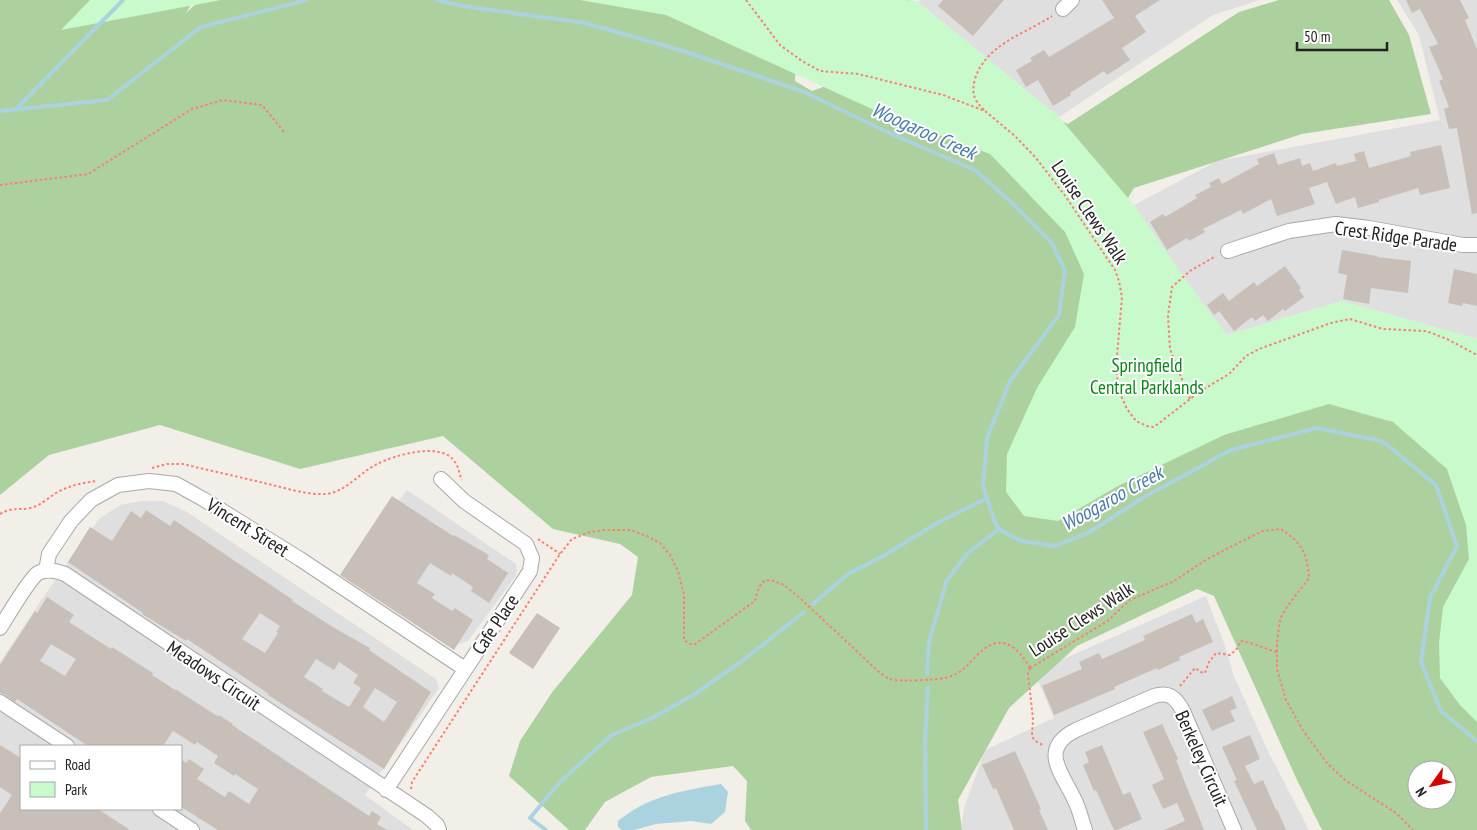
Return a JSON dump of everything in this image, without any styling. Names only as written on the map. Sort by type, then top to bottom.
[{"type":"street","name":"Crest Ridge Parade","points":[[1228,251],[1289,231],[1336,224],[1369,228],[1463,246],[1477,245]]},
{"type":"street","name":"Cafe Place","points":[[386,790],[530,571],[532,558],[526,544],[464,501],[441,479]]},
{"type":"street","name":"Vincent Street","points":[[46,571],[49,554],[71,521],[91,500],[118,485],[149,481],[176,484],[300,559],[465,669]]},
{"type":"street","name":"Meadows Circuit","points":[[46,571],[56,570],[65,574],[427,816],[437,825],[439,830]]},
{"type":"street","points":[[0,628],[32,580],[39,573],[46,571]]},
{"type":"street","name":"Berkeley Circuit","points":[[1056,751],[1058,744],[1076,730],[1154,696],[1166,694],[1172,696],[1177,700],[1183,711],[1234,830]]},
{"type":"street","points":[[0,702],[65,745]]},
{"type":"street","points":[[1056,751],[1058,769],[1076,803],[1085,830]]},
{"type":"street","points":[[162,810],[192,830]]},
{"type":"path","name":"Louise Clews Walk","points":[[746,0],[780,45],[820,71],[858,74],[943,95],[985,111],[1015,136],[1036,158],[1066,197],[1116,270],[1120,281],[1122,297],[1116,368],[1119,391],[1136,421],[1147,426],[1158,424],[1190,399],[1229,374],[1246,356],[1259,349],[1331,323],[1350,319],[1383,330],[1426,331],[1477,354]]},
{"type":"path","points":[[985,111],[976,102],[973,87],[978,72],[987,57],[1008,40],[1047,20],[1067,4]]},
{"type":"path","points":[[0,185],[88,174],[192,109],[223,100],[262,105],[284,132]]},
{"type":"path","points":[[1190,399],[1170,349],[1168,316],[1172,287],[1190,271],[1212,257],[1228,251]]},
{"type":"path","points":[[146,472],[167,464],[183,464],[298,491],[326,494],[344,487],[377,464],[417,452],[435,451],[449,455],[456,462],[464,485]]},
{"type":"path","points":[[0,514],[7,510],[29,509],[39,505],[57,492],[73,484],[97,481]]},
{"type":"path","name":"Louise Clews Walk","points":[[560,554],[572,539],[590,532],[605,530],[630,530],[660,543],[670,554],[678,571],[684,594],[684,640],[690,644],[695,644],[755,601],[764,581],[771,580],[784,585],[801,599],[880,673],[890,679],[901,680],[945,678],[961,672],[985,648],[997,644],[1008,644],[1017,649],[1030,668],[1109,620],[1130,600],[1174,582],[1204,561],[1263,531],[1281,529],[1298,542],[1308,560],[1310,578],[1280,619],[1277,669],[1286,700],[1304,732],[1327,763],[1345,780],[1396,812],[1413,830]]},
{"type":"path","points":[[411,791],[412,782],[560,554],[535,537]]},
{"type":"path","points":[[1172,696],[1195,668],[1205,673],[1209,662],[1216,653],[1230,655],[1236,650],[1241,641],[1277,652]]},
{"type":"path","points":[[1030,668],[1028,673],[1033,719],[1032,735],[1034,740],[1040,745],[1056,751]]},
{"type":"shaded area","points":[[920,0],[1260,0],[1213,15],[1059,117],[918,2]]},
{"type":"shaded area","points":[[1397,0],[1477,0],[1477,339],[1342,301],[1227,335],[1181,280],[1134,205],[1217,161],[1440,120],[1419,35]]},
{"type":"shaded area","points":[[407,490],[516,564],[517,571],[515,577],[468,641],[460,644],[454,642],[347,569]]},
{"type":"shaded area","points":[[141,501],[163,501],[187,512],[436,679],[439,688],[365,795],[413,830],[0,830],[0,662],[99,519],[120,505]]},
{"type":"shaded area","points":[[1206,596],[1225,646],[1233,674],[1268,751],[1309,830],[961,830],[964,808],[985,750],[1054,718],[1034,672]]},
{"type":"green space","points":[[0,0],[194,0],[186,13],[200,0],[911,0],[873,37],[796,61],[795,81],[812,91],[885,65],[944,70],[1068,124],[1239,12],[1279,0],[1389,0],[1409,35],[1431,114],[1302,134],[1134,188],[1113,223],[1194,357],[1477,340],[1477,830],[1322,830],[1297,780],[1214,596],[1197,589],[1077,646],[1009,708],[958,800],[962,830],[751,830],[745,821],[747,781],[733,766],[651,777],[605,802],[585,830],[569,830],[509,776],[520,741],[553,691],[632,595],[638,557],[620,544],[553,529],[443,436],[300,469],[160,425],[49,455],[0,495]]},
{"type":"green space","points":[[90,0],[221,0],[61,30]]},
{"type":"green space","name":"Springfield Central Parklands","points":[[580,0],[907,0],[918,2],[1059,117],[1134,205],[1227,335],[1342,301],[1477,339],[1477,722],[1460,705],[1440,678],[1439,643],[1443,607],[1469,559],[1466,525],[1447,469],[1393,422],[1329,404],[1224,435],[1118,486],[1058,521],[1024,516],[1006,492],[1007,454],[1037,388],[1075,327],[1084,274],[1065,232],[990,154],[885,115],[666,15]]},
{"type":"water","points":[[721,784],[728,792],[725,812],[711,824],[691,821],[656,824],[634,830],[622,830],[618,827],[618,821],[642,805],[667,795]]},
{"type":"building","points":[[943,0],[1004,0],[973,36],[938,6]]},
{"type":"building","points":[[1102,0],[1160,0],[1135,16],[1146,32],[1122,48],[1130,60],[1107,75],[1104,71],[1053,106],[1038,80],[1026,87],[1016,70],[1032,61],[1030,58],[1044,50],[1049,57],[1114,18]]},
{"type":"building","points":[[1406,0],[1460,0],[1469,18],[1465,20],[1477,49],[1477,213],[1472,214],[1457,128],[1449,129],[1444,109],[1449,107],[1439,81],[1443,79],[1429,47],[1438,44],[1420,9],[1412,13]]},
{"type":"building","points":[[1441,145],[1450,188],[1420,195],[1418,188],[1358,208],[1355,197],[1336,204],[1327,182],[1309,188],[1315,204],[1277,216],[1271,199],[1243,214],[1241,210],[1203,229],[1205,232],[1189,241],[1187,238],[1167,250],[1150,222],[1163,214],[1165,217],[1197,198],[1195,195],[1211,187],[1209,183],[1219,178],[1222,184],[1259,164],[1257,159],[1274,153],[1278,165],[1300,158],[1302,166],[1310,163],[1313,171],[1336,163],[1337,166],[1356,161],[1354,154],[1364,151],[1369,168],[1411,156],[1410,152]]},
{"type":"building","points":[[1342,250],[1411,261],[1408,293],[1371,288],[1369,304],[1343,299],[1347,275],[1338,273]]},
{"type":"building","points":[[1285,266],[1301,288],[1299,290],[1304,297],[1285,311],[1283,309],[1268,321],[1263,315],[1255,321],[1252,317],[1234,331],[1219,311],[1214,315],[1207,305],[1223,293],[1229,301],[1254,282],[1257,286]]},
{"type":"building","points":[[1454,269],[1477,274],[1477,306],[1463,303],[1462,306],[1448,303]]},
{"type":"building","points":[[392,496],[453,536],[489,555],[487,559],[508,573],[489,603],[471,591],[473,587],[452,573],[451,576],[430,563],[417,583],[435,594],[432,598],[452,611],[455,608],[473,620],[454,650],[340,575]]},
{"type":"building","points":[[146,510],[170,526],[174,520],[292,601],[370,648],[369,650],[431,692],[384,769],[268,695],[187,639],[186,641],[142,614],[68,562],[90,527],[112,541],[131,511],[141,518]],"holes":[[[260,613],[280,626],[276,632],[278,633],[265,653],[242,639]],[[316,659],[334,670],[339,662],[358,675],[353,683],[361,688],[349,707],[322,691],[323,689],[304,677]],[[375,688],[397,702],[384,722],[363,707]]]},
{"type":"building","points":[[47,597],[74,615],[69,622],[153,673],[152,675],[175,690],[233,724],[369,816],[372,811],[381,817],[377,824],[387,830],[218,830],[182,808],[182,760],[186,763],[189,759],[204,769],[197,779],[225,797],[229,791],[249,804],[258,789],[214,763],[218,756],[197,742],[195,745],[173,731],[164,745],[86,745],[17,699],[15,702],[0,693],[0,665],[35,611],[37,613]],"holes":[[[51,644],[76,659],[65,676],[40,661]]]},
{"type":"building","points":[[537,613],[560,628],[533,669],[509,653]]},
{"type":"building","points":[[1192,614],[1196,623],[1203,619],[1213,642],[1179,657],[1180,660],[1158,670],[1157,668],[1114,687],[1115,689],[1054,715],[1042,686],[1082,669],[1079,662],[1099,653],[1102,659],[1145,640],[1143,636]]},
{"type":"building","points":[[1232,696],[1237,708],[1230,711],[1235,721],[1212,731],[1202,710]]},
{"type":"building","points":[[1162,724],[1178,759],[1176,760],[1204,830],[1164,830],[1185,821],[1177,803],[1163,809],[1152,785],[1164,779],[1143,732]]},
{"type":"building","points":[[1250,735],[1260,759],[1245,766],[1254,784],[1263,780],[1286,830],[1257,830],[1234,781],[1237,780],[1222,747]]},
{"type":"building","points":[[0,745],[20,757],[20,810],[100,810],[130,830],[0,830],[0,813],[12,795],[0,787]]},
{"type":"building","points":[[1102,745],[1123,795],[1130,792],[1142,819],[1117,830],[1114,830],[1083,765],[1089,762],[1085,752]]},
{"type":"building","points":[[1015,751],[1041,809],[1039,810],[1048,830],[1014,830],[996,788],[993,789],[982,765]]},
{"type":"waterway","points":[[16,109],[123,0]]},
{"type":"waterway","name":"Woogaroo Creek","points":[[0,111],[107,100],[201,27],[307,0]]},
{"type":"waterway","name":"Woogaroo Creek","points":[[437,0],[463,6],[585,23],[680,50],[802,91],[887,132],[975,170],[1012,203],[1052,243],[1065,271],[1059,315],[1010,381],[987,438],[983,487],[999,529],[1021,541],[1055,546],[1088,533],[1144,497],[1231,450],[1317,428],[1382,441],[1436,485],[1457,546],[1430,598],[1421,662],[1441,711],[1477,741]]},
{"type":"waterway","points":[[813,604],[848,574],[885,555],[937,523],[987,498]]},
{"type":"waterway","points":[[927,674],[929,642],[947,580],[968,553],[999,529]]},
{"type":"waterway","points":[[546,830],[530,818],[559,783],[612,735],[652,718],[695,694],[742,661],[804,612]]},
{"type":"waterway","points":[[926,830],[925,742],[928,687]]}]
